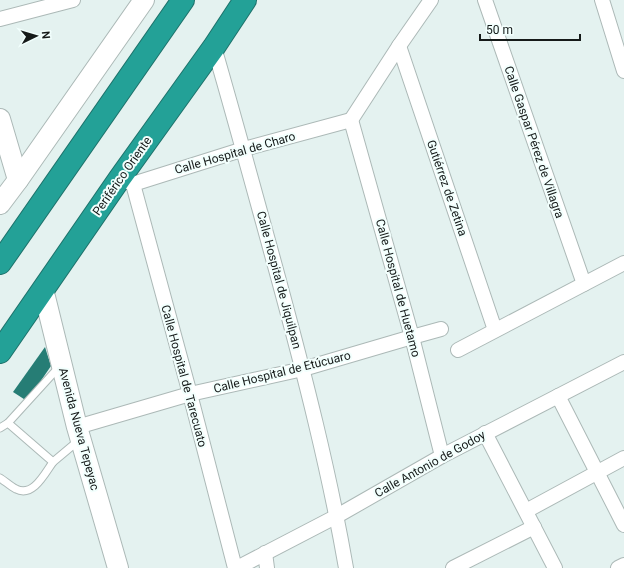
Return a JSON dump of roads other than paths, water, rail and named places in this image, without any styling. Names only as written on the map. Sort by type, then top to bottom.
[{"type":"highway","points":[[0,262],[183,0]]},
{"type":"highway","name":"Periférico Oriente","points":[[0,352],[44,289],[126,181],[245,0]]},
{"type":"street","points":[[0,19],[73,0]]},
{"type":"street","points":[[0,204],[144,0]]},
{"type":"street","points":[[351,120],[431,0]]},
{"type":"street","name":"Calle Gaspar Pérez de Villagra","points":[[485,0],[584,284]]},
{"type":"street","points":[[602,0],[624,71]]},
{"type":"street","name":"Gutiérrez de Zetina","points":[[399,46],[495,330]]},
{"type":"street","name":"Calle Hospital de Jiquilpan","points":[[214,47],[244,149],[303,369],[337,516],[346,568]]},
{"type":"street","points":[[0,119],[18,180]]},
{"type":"street","name":"Calle Hospital de Charo","points":[[126,181],[351,120]]},
{"type":"street","name":"Calle Hospital de Huetamo","points":[[351,120],[412,337],[442,456]]},
{"type":"street","name":"Calle Hospital de Tarecuato","points":[[126,181],[190,394],[236,568]]},
{"type":"street","points":[[458,350],[624,263]]},
{"type":"street","name":"Avenida Nueva Tepeyac","points":[[44,289],[78,433],[118,568]]},
{"type":"street","name":"Calle Hospital de Etúcuaro","points":[[78,433],[190,394],[303,369],[441,329]]},
{"type":"street","name":"Calle Antonio de Godoy","points":[[236,568],[337,516],[442,456],[624,362]]},
{"type":"street","points":[[558,396],[624,525]]},
{"type":"street","points":[[485,434],[555,568]]},
{"type":"street","points":[[526,511],[624,458]]},
{"type":"street","points":[[453,568],[534,527]]},
{"type":"street","points":[[265,553],[267,568]]},
{"type":"street","points":[[618,568],[624,565]]},
{"type":"lane","points":[[0,428],[8,423],[62,364]]},
{"type":"lane","points":[[8,423],[53,462]]},
{"type":"lane","points":[[0,478],[17,490],[26,491],[36,486],[53,462],[78,433]]}]
